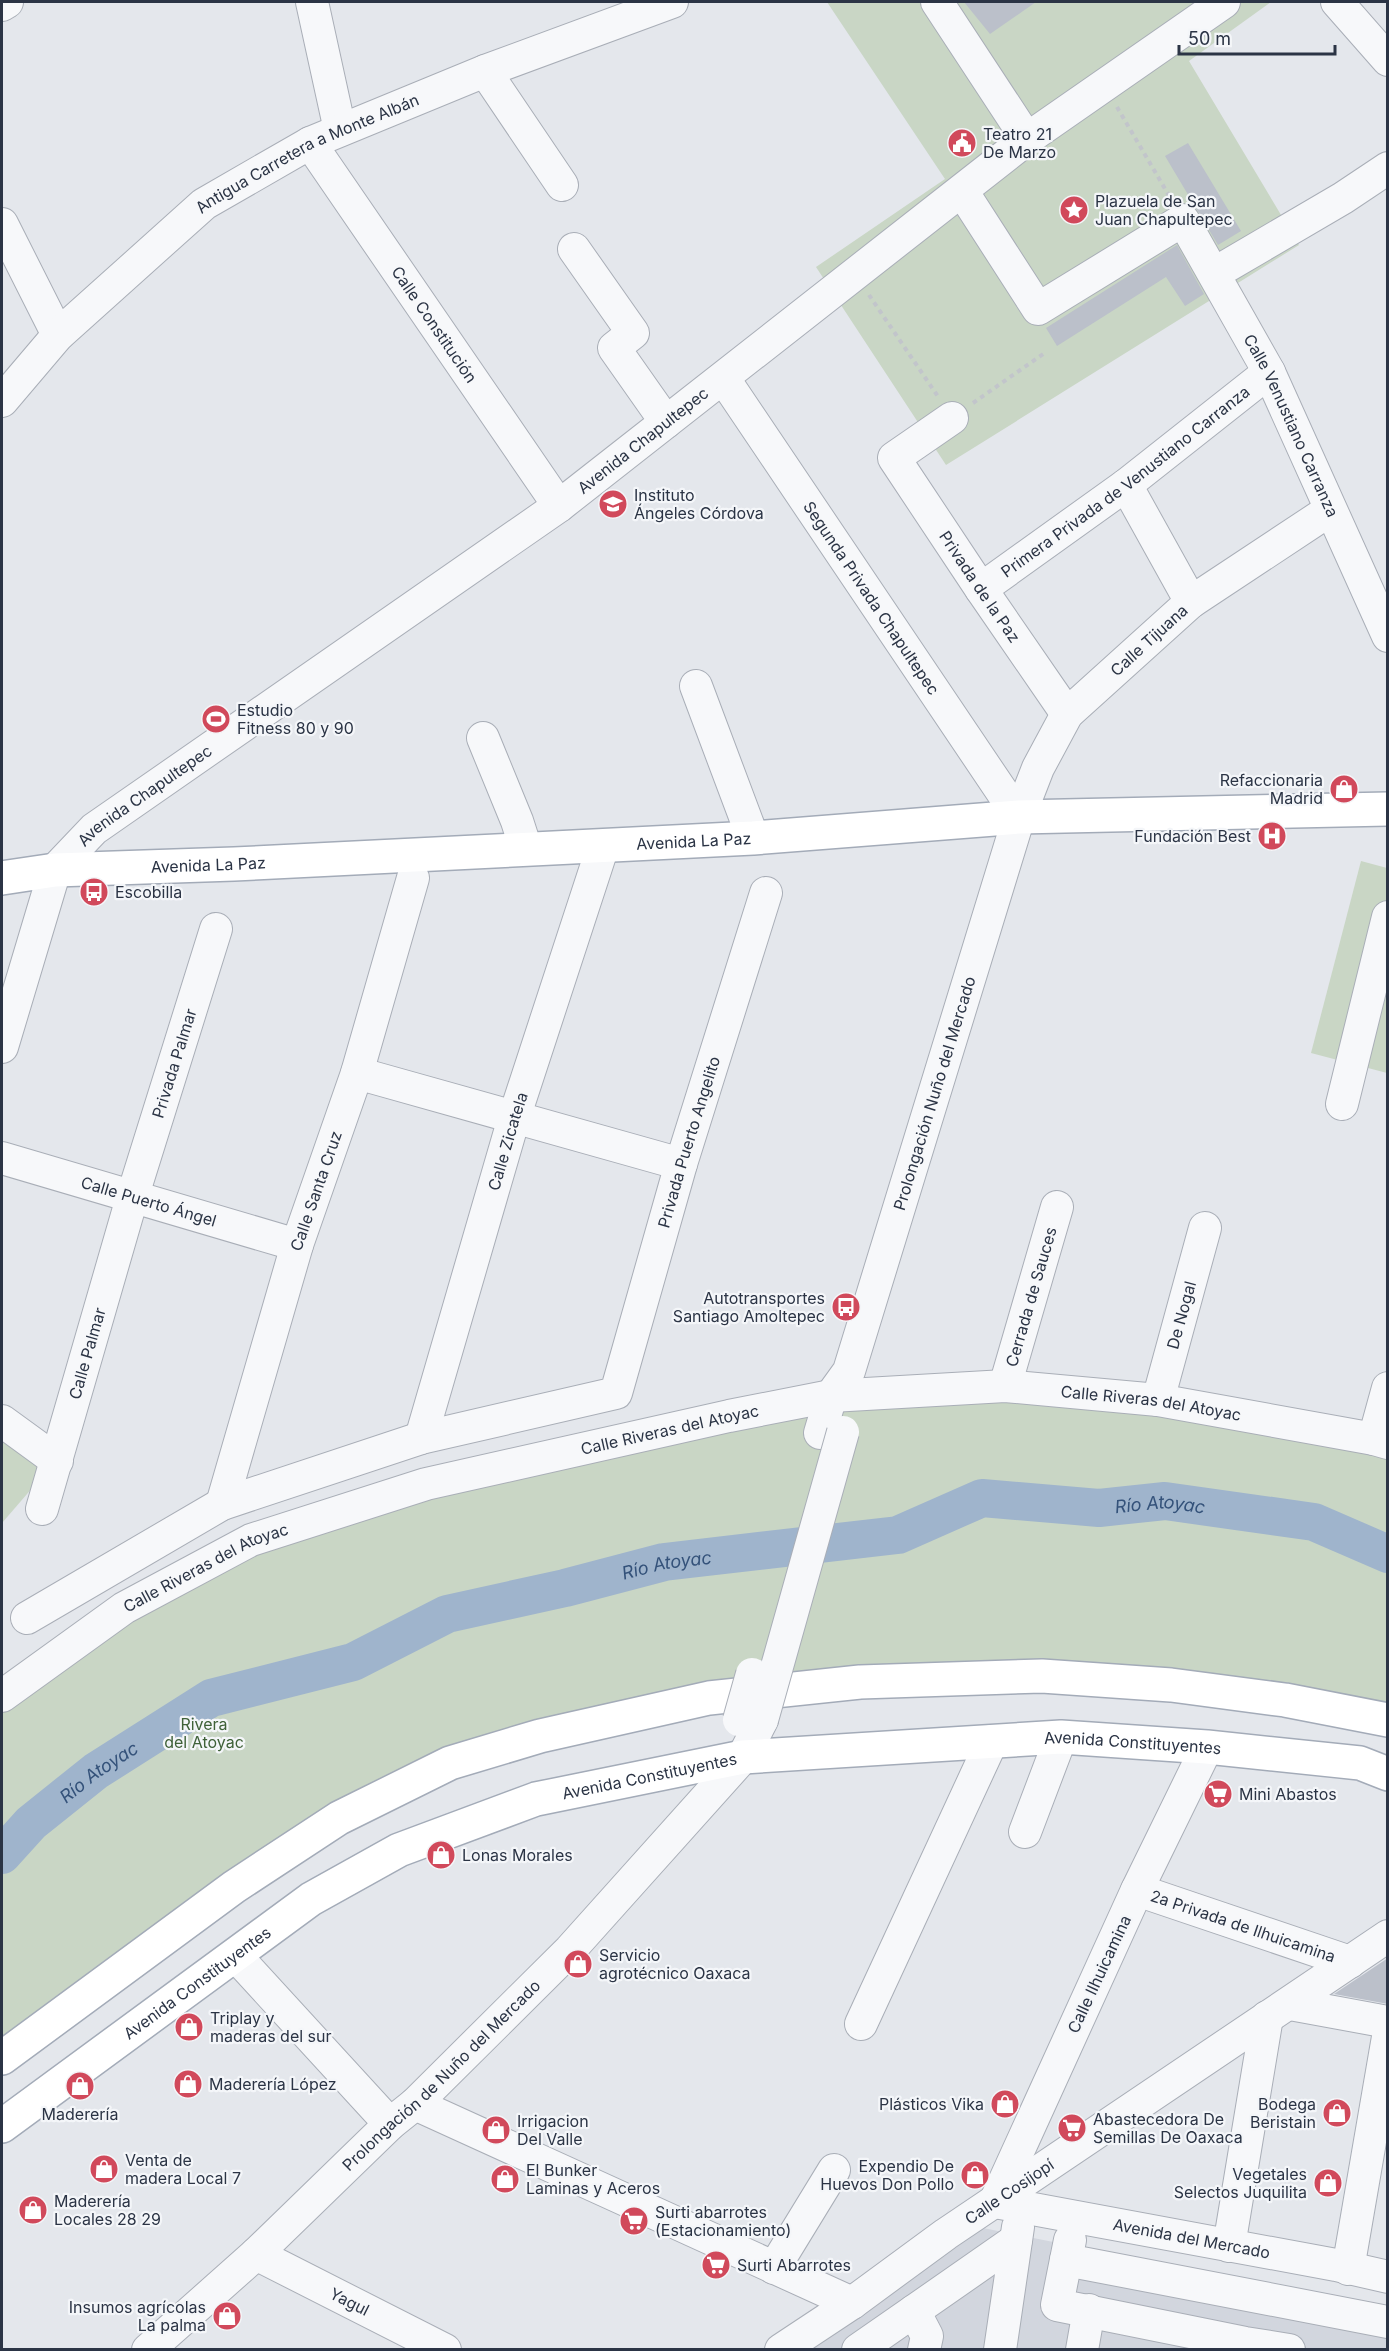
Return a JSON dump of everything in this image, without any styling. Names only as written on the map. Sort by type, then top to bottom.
[{"type":"main road","name":"Avenida La Paz","points":[[2,878],[55,870],[234,864],[753,838],[1019,817],[1388,808]]},
{"type":"main road","points":[[2,2058],[234,1887],[339,1818],[450,1763],[540,1736],[710,1698],[860,1682],[1042,1676],[1171,1685],[1285,1700],[1388,1720]]},
{"type":"main road","name":"Avenida Constituyentes","points":[[2,2126],[311,1899],[399,1850],[536,1799],[729,1767],[992,1741],[1061,1737],[1207,1747],[1360,1763],[1388,1774]]},
{"type":"street","points":[[2,5],[7,2]]},
{"type":"street","points":[[312,2],[340,130]]},
{"type":"street","name":"Antigua Carretera a Monte Albán","points":[[2,401],[58,335],[204,204],[310,143],[340,130],[485,71],[624,9],[672,2]]},
{"type":"street","points":[[937,2],[1027,139]]},
{"type":"street","name":"Avenida Chapultepec","points":[[55,870],[94,829],[559,506],[724,379],[1027,139],[1224,2]]},
{"type":"street","points":[[1337,2],[1388,60]]},
{"type":"street","points":[[485,71],[562,185]]},
{"type":"street","name":"Calle Constitución","points":[[310,143],[559,506]]},
{"type":"street","points":[[1215,273],[1388,168]]},
{"type":"street","points":[[962,190],[1038,309],[1184,220]]},
{"type":"street","name":"Calle Venustiano Carranza","points":[[1184,220],[1269,372],[1388,636]]},
{"type":"street","points":[[2,224],[58,335]]},
{"type":"street","points":[[574,249],[633,333],[614,348],[666,422]]},
{"type":"street","name":"Primera Privada de Venustiano Carranza","points":[[981,589],[1126,485],[1269,372]]},
{"type":"street","name":"Segunda Privada Chapultepec","points":[[724,379],[1019,817]]},
{"type":"street","name":"Privada de la Paz","points":[[952,418],[894,458],[1067,714]]},
{"type":"street","points":[[1126,485],[1191,602]]},
{"type":"street","name":"Calle Tijuana","points":[[1019,817],[1038,768],[1067,714],[1191,602],[1330,510]]},
{"type":"street","points":[[696,686],[753,838]]},
{"type":"street","points":[[483,738],[526,849]]},
{"type":"street","name":"Prolongación Nuño del Mercado","points":[[729,1767],[751,1720],[845,1387],[1019,817]]},
{"type":"street","name":"Calle Zicatela","points":[[421,1438],[513,1118],[603,846]]},
{"type":"street","points":[[2,1047],[55,870]]},
{"type":"street","name":"Calle Santa Cruz","points":[[222,1504],[297,1245],[357,1073],[413,878]]},
{"type":"street","name":"Privada Puerto Angelito","points":[[421,1438],[616,1393],[681,1164],[766,893]]},
{"type":"street","points":[[1342,1104],[1388,917]]},
{"type":"street","name":"Privada Palmar","points":[[132,1198],[216,929]]},
{"type":"street","points":[[357,1073],[681,1164]]},
{"type":"street","name":"Calle Puerto Ángel","points":[[2,1158],[297,1245]]},
{"type":"street","name":"Calle Palmar","points":[[42,1509],[132,1198]]},
{"type":"street","name":"Cerrada de Sauces","points":[[1005,1386],[1057,1207]]},
{"type":"street","name":"De Nogal","points":[[1158,1400],[1205,1228]]},
{"type":"street","name":"Calle Riveras del Atoyac","points":[[2,1696],[124,1608],[251,1540],[426,1484],[729,1416],[845,1387],[1005,1386],[1158,1400],[1381,1441]]},
{"type":"street","points":[[1381,1441],[1388,1388]]},
{"type":"street","points":[[2,1421],[57,1461]]},
{"type":"street","points":[[27,1618],[222,1504],[421,1438]]},
{"type":"street","points":[[1025,1832],[1061,1737]]},
{"type":"street","points":[[861,2024],[992,1741]]},
{"type":"street","name":"Calle Ilhuicamina","points":[[1000,2349],[1016,2240],[1008,2204],[1137,1890],[1207,1747]]},
{"type":"street","name":"Prolongación de Nuño del Mercado","points":[[148,2349],[256,2254],[390,2124],[415,2104],[570,1950],[729,1767]]},
{"type":"street","name":"2a Privada de Ilhuicamina","points":[[1137,1890],[1350,1962]]},
{"type":"street","name":"Calle Cosijopí","points":[[781,2349],[852,2302],[945,2234],[1008,2204],[1278,2011],[1388,1936]]},
{"type":"street","points":[[235,1955],[390,2124]]},
{"type":"street","points":[[1229,2246],[1278,2011],[1388,2022]]},
{"type":"street","points":[[1348,2269],[1388,2037]]},
{"type":"street","points":[[415,2104],[852,2302]]},
{"type":"street","points":[[774,2268],[834,2170]]},
{"type":"street","name":"Avenida del Mercado","points":[[1008,2204],[1336,2265],[1388,2277]]},
{"type":"street","points":[[1057,2305],[1075,2217]]},
{"type":"street","points":[[858,2349],[1016,2240]]},
{"type":"street","name":"Yagul","points":[[256,2254],[445,2349]]},
{"type":"street","points":[[1066,2260],[1388,2322]]},
{"type":"street","points":[[1008,2298],[1089,2310],[1166,2338],[1290,2349]]},
{"type":"street","points":[[1082,2349],[1089,2310]]},
{"type":"street","points":[[914,2311],[927,2337],[924,2349]]},
{"type":"path","points":[[1104,85],[1184,220]]},
{"type":"path","points":[[855,273],[952,418],[1046,352]]},
{"type":"shaded area","points":[[983,2228],[1387,2309],[1387,2349],[793,2350]]},
{"type":"green space","points":[[827,2],[1271,2],[1189,61],[1299,245],[946,465],[816,267],[945,179]]},
{"type":"green space","points":[[1361,861],[1387,868],[1387,1073],[1311,1053]]},
{"type":"green space","name":"Rivera del Atoyac","points":[[1005,1386],[1387,1443],[1387,1720],[1042,1676],[709,1698],[450,1763],[2,2058],[2,1696],[251,1540],[831,1396]]},
{"type":"green space","points":[[2,1436],[46,1472],[2,1523]]},
{"type":"building","points":[[964,2],[1036,2],[990,34]]},
{"type":"building","points":[[1188,143],[1241,231],[1218,245],[1165,156]]},
{"type":"building","points":[[1177,245],[1204,294],[1185,306],[1166,277],[1057,346],[1046,328]]},
{"type":"building","points":[[1388,1958],[1388,2004],[1334,1994]]},
{"type":"waterway","name":"Río Atoyac","points":[[2,1855],[31,1823],[96,1771],[211,1698],[353,1662],[447,1614],[565,1588],[664,1562],[898,1535],[982,1498],[1099,1508],[1165,1501],[1314,1522],[1388,1554]]},
{"type":"place","name":"Teatro 21 De Marzo","points":[[962,143]]},
{"type":"place","name":"Plazuela de San Juan Chapultepec","points":[[1074,210]]},
{"type":"place","name":"Instituto Ángeles Córdova","points":[[613,504]]},
{"type":"place","name":"Estudio Fitness 80 y 90","points":[[216,719]]},
{"type":"place","name":"Refaccionaria Madrid","points":[[1344,789]]},
{"type":"place","name":"Fundación Best","points":[[1272,836]]},
{"type":"place","name":"Escobilla","points":[[94,892]]},
{"type":"place","name":"Autotransportes Santiago Amoltepec","points":[[846,1307]]},
{"type":"place","name":"Mini Abastos","points":[[1218,1794]]},
{"type":"place","name":"Lonas Morales","points":[[441,1855]]},
{"type":"place","name":"Servicio agrotécnico Oaxaca","points":[[578,1964]]},
{"type":"place","name":"Triplay y maderas del sur","points":[[189,2027]]},
{"type":"place","name":"Maderería López","points":[[188,2084]]},
{"type":"place","name":"Maderería","points":[[80,2086]]},
{"type":"place","name":"Plásticos Vika","points":[[1005,2104]]},
{"type":"place","name":"Bodega Beristain","points":[[1337,2113]]},
{"type":"place","name":"Abastecedora De Semillas De Oaxaca","points":[[1072,2128]]},
{"type":"place","name":"Irrigacion Del Valle","points":[[496,2130]]},
{"type":"place","name":"Venta de madera Local 7","points":[[104,2169]]},
{"type":"place","name":"Expendio De Huevos Don Pollo","points":[[975,2175]]},
{"type":"place","name":"El Bunker Laminas y Aceros","points":[[505,2179]]},
{"type":"place","name":"Vegetales Selectos Juquilita","points":[[1328,2183]]},
{"type":"place","name":"Maderería Locales 28 29","points":[[33,2210]]},
{"type":"place","name":"Surti abarrotes (Estacionamiento)","points":[[634,2221]]},
{"type":"place","name":"Surti Abarrotes","points":[[716,2265]]},
{"type":"place","name":"Insumos agrícolas La palma","points":[[227,2316]]}]
